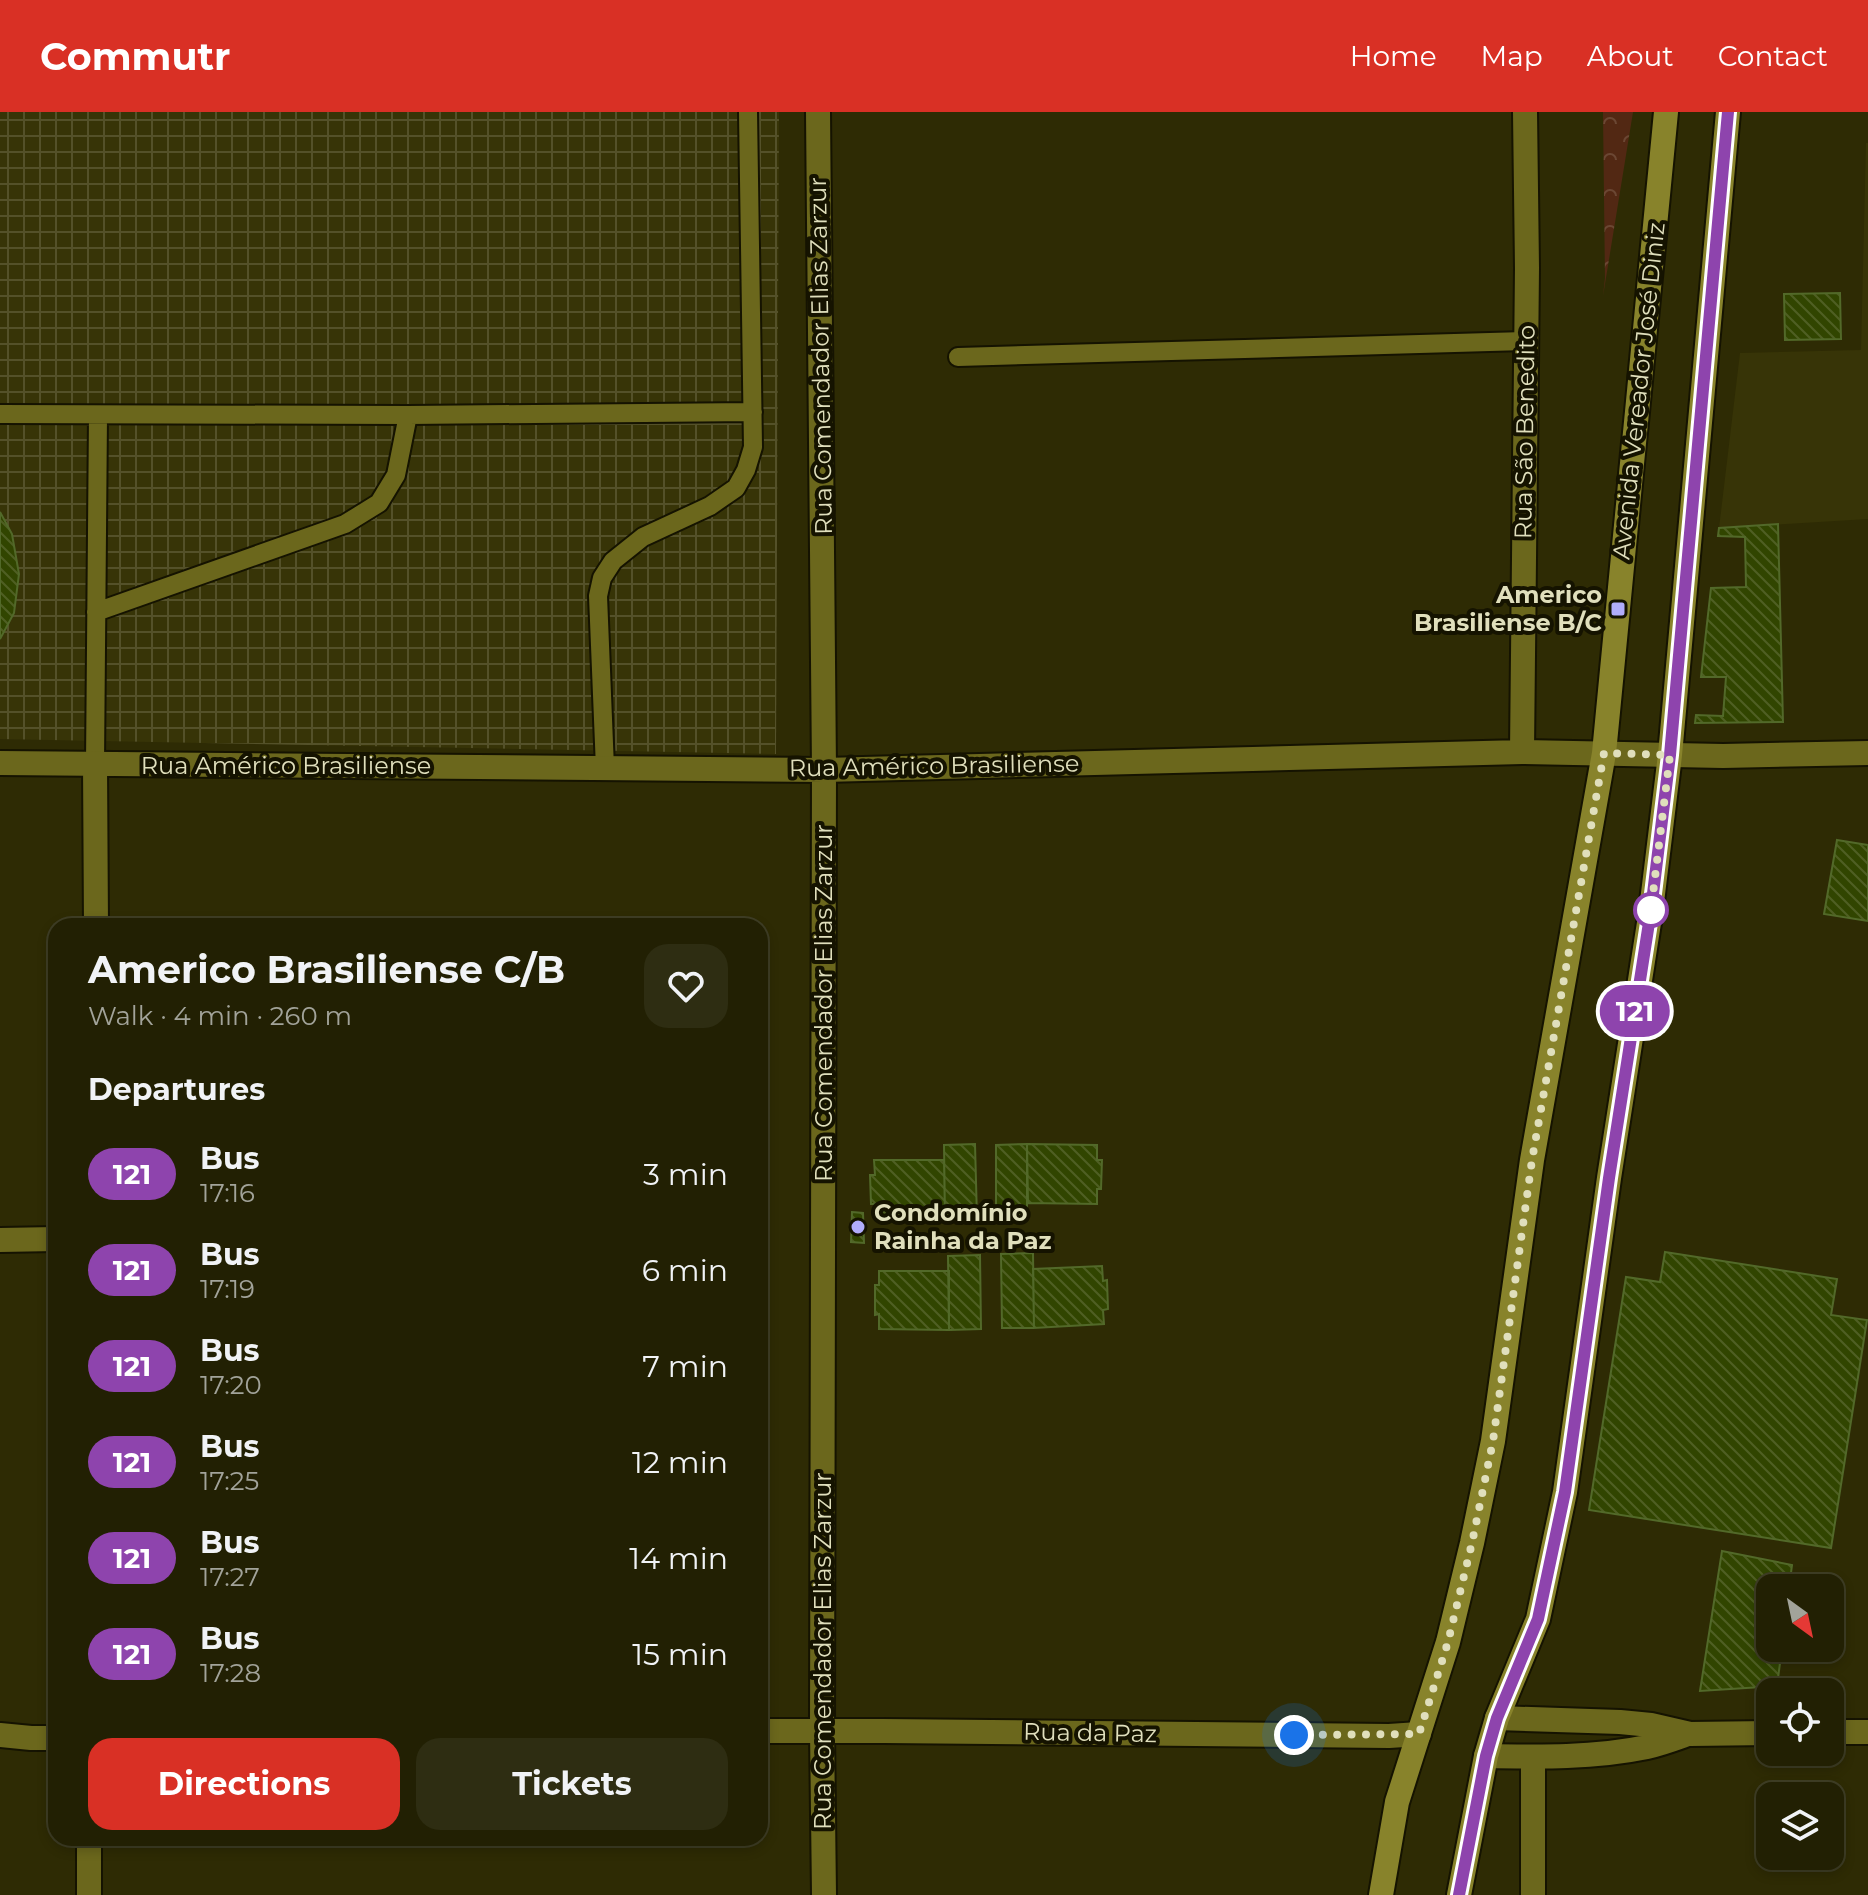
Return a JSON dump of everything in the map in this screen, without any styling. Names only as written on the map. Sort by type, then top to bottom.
[{"type":"main road","name":"Avenida Vereador José Diniz","points":[[1381,1895],[1397,1802],[1448,1642],[1493,1441],[1532,1160],[1604,753],[1666,112]]},
{"type":"main road","points":[[1459,1895],[1486,1756],[1497,1718],[1538,1619],[1565,1492],[1651,910],[1670,755],[1728,112]]},
{"type":"street","name":"Rua Comendador Elias Zarzur","points":[[818,112],[824,770],[824,1895]]},
{"type":"street","name":"Rua São Benedito","points":[[1522,752],[1527,268],[1525,112]]},
{"type":"street","name":"Rua Américo Brasiliense","points":[[0,763],[824,770],[1522,752],[1670,755],[1868,753]]},
{"type":"street","points":[[95,764],[96,918]]},
{"type":"street","points":[[0,1240],[48,1239]]},
{"type":"street","points":[[1497,1718],[1620,1722],[1690,1734],[1756,1733]]},
{"type":"street","name":"Rua da Paz","points":[[768,1731],[1419,1734]]},
{"type":"street","points":[[1844,1732],[1868,1732]]},
{"type":"street","points":[[1486,1756],[1580,1756],[1619,1752],[1690,1734]]},
{"type":"street","points":[[0,1735],[48,1738]]},
{"type":"street","points":[[1533,1757],[1533,1895]]},
{"type":"street","points":[[89,1846],[89,1895]]},
{"type":"lane","points":[[605,768],[598,596],[602,578],[613,561],[643,537],[710,506],[736,488],[753,447],[748,112]]},
{"type":"lane","points":[[958,357],[1525,341]]},
{"type":"lane","points":[[0,414],[753,412]]},
{"type":"lane","points":[[95,764],[98,415]]},
{"type":"lane","points":[[96,612],[345,524],[379,503],[396,475],[408,415]]},
{"type":"shaded area","points":[[0,112],[779,112],[776,754],[0,739]]},
{"type":"shaded area","points":[[1866,143],[1868,519],[1719,528],[1740,353],[1861,350]]},
{"type":"green space","points":[[1603,112],[1633,112],[1603,296],[1605,278]]},
{"type":"building","points":[[1840,293],[1841,339],[1785,340],[1784,294]]},
{"type":"building","points":[[0,512],[12,534],[19,574],[14,613],[0,639]]},
{"type":"building","points":[[1778,524],[1783,722],[1695,723],[1696,715],[1723,716],[1726,677],[1701,677],[1711,588],[1746,587],[1745,537],[1718,536],[1719,528]]},
{"type":"building","points":[[1837,840],[1868,845],[1868,921],[1824,914]]},
{"type":"building","points":[[975,1144],[977,1218],[945,1219],[944,1145]]},
{"type":"building","points":[[1027,1144],[1027,1218],[996,1219],[996,1145]]},
{"type":"building","points":[[1027,1144],[1097,1145],[1097,1160],[1102,1160],[1097,1204],[1028,1203]]},
{"type":"building","points":[[874,1160],[944,1160],[945,1219],[875,1219],[870,1175],[875,1175]]},
{"type":"building","name":"Condomínio Rainha da Paz","points":[[852,1212],[863,1213],[864,1243],[851,1242]]},
{"type":"building","points":[[1665,1252],[1837,1279],[1831,1315],[1867,1320],[1831,1548],[1589,1510],[1626,1277],[1660,1282]]},
{"type":"building","points":[[1033,1253],[1034,1328],[1002,1328],[1001,1254]]},
{"type":"building","points":[[980,1255],[981,1329],[949,1330],[948,1256]]},
{"type":"building","points":[[1102,1266],[1103,1281],[1107,1280],[1108,1309],[1103,1310],[1104,1324],[1034,1328],[1033,1269]]},
{"type":"building","points":[[879,1271],[949,1271],[949,1330],[879,1329],[879,1314],[875,1315],[875,1285],[879,1285]]},
{"type":"building","points":[[1722,1551],[1792,1565],[1791,1574],[1756,1574],[1756,1662],[1780,1662],[1778,1678],[1756,1678],[1756,1687],[1700,1691]]},
{"type":"bus line","name":"121","points":[[1459,1895],[1486,1756],[1497,1718],[1538,1619],[1565,1492],[1651,910],[1670,755],[1728,112]]},
{"type":"place","name":"Americo Brasiliense B/C","points":[[1618,609]]},
{"type":"place","name":"Condomínio Rainha da Paz","points":[[858,1227]]},
{"type":"route","points":[[1294,1735],[1419,1734],[1448,1642],[1493,1441],[1532,1160],[1604,753],[1670,755],[1651,910]]}]
